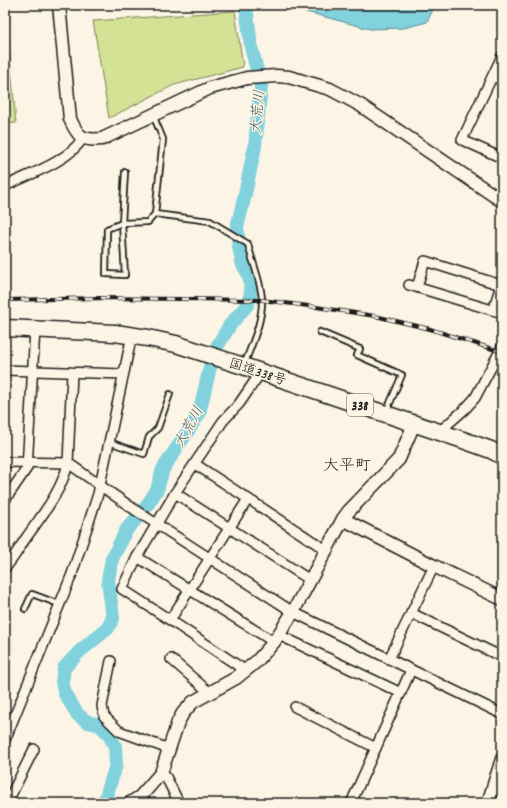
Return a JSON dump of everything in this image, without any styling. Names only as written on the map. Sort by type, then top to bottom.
[{"type":"highway","name":"国道338号","points":[[5,328],[100,332],[132,335],[176,344],[440,432],[491,450],[502,456]]},
{"type":"street","points":[[59,5],[70,119],[75,131],[83,138],[90,140],[102,140],[210,88],[247,78],[277,76],[307,81],[330,89],[360,105],[502,201]]},
{"type":"street","points":[[502,56],[462,140],[502,158]]},
{"type":"street","points":[[5,186],[68,155],[78,147],[83,138]]},
{"type":"street","points":[[425,261],[501,285],[498,312],[413,286],[425,261]]},
{"type":"street","points":[[5,500],[27,468],[35,330]]},
{"type":"street","points":[[5,740],[82,545],[100,486],[122,374],[132,335]]},
{"type":"street","points":[[440,432],[475,398],[502,347]]},
{"type":"street","points":[[5,370],[122,374]]},
{"type":"street","points":[[246,671],[122,589],[137,556],[175,493],[223,421],[239,404],[261,372]]},
{"type":"street","points":[[5,568],[61,485],[68,463],[72,373]]},
{"type":"street","points":[[136,801],[161,773],[178,722],[183,713],[193,702],[208,692],[231,681],[246,671],[266,652],[276,639],[293,612],[343,519],[399,459],[414,424]]},
{"type":"street","points":[[5,462],[68,463],[142,515],[293,612],[502,714]]},
{"type":"street","points":[[195,464],[326,550]]},
{"type":"street","points":[[175,493],[310,580]]},
{"type":"street","points":[[170,620],[248,499]]},
{"type":"street","points":[[343,519],[502,599]]},
{"type":"street","points":[[137,556],[276,639],[401,693]]},
{"type":"street","points":[[389,659],[434,566]]},
{"type":"street","points":[[411,612],[502,657]]},
{"type":"street","points":[[170,659],[208,692]]},
{"type":"street","points":[[111,661],[102,706],[104,716],[119,730],[170,749]]},
{"type":"street","points":[[351,803],[411,670]]},
{"type":"street","points":[[296,707],[376,748]]},
{"type":"street","points":[[7,803],[34,749]]},
{"type":"street","points":[[488,803],[502,759]]},
{"type":"street","points":[[161,773],[166,777],[179,803]]},
{"type":"lane","points":[[492,78],[502,83]]},
{"type":"lane","points":[[125,172],[122,223],[125,276],[106,274],[107,229],[122,223],[148,222],[155,214],[163,139],[153,115]]},
{"type":"lane","points":[[155,214],[210,221],[248,244],[262,300],[260,321],[244,366]]},
{"type":"lane","points":[[320,332],[360,349],[357,355],[402,375],[385,414]]},
{"type":"lane","points":[[109,442],[144,454],[149,438],[158,428],[170,394]]},
{"type":"lane","points":[[25,609],[32,594],[59,604]]},
{"type":"shaded area","points":[[5,626],[12,640],[13,655],[5,655]]},
{"type":"green space","points":[[235,11],[243,67],[174,85],[109,118],[93,21]]},
{"type":"green space","points":[[6,13],[16,123],[5,124],[5,14]]},
{"type":"water","points":[[289,5],[435,5],[427,22],[404,28],[370,29],[299,10]]},
{"type":"waterway","name":"大荒川","points":[[104,803],[116,765],[115,746],[108,733],[100,725],[88,722],[78,715],[65,694],[62,682],[64,668],[80,651],[108,628],[113,618],[108,580],[112,559],[127,529],[144,510],[157,490],[163,469],[199,414],[216,348],[230,325],[248,304],[251,292],[249,275],[243,265],[237,227],[255,146],[261,86],[251,47],[246,5]]},
{"type":"railway","points":[[5,300],[100,298],[262,300],[375,316],[430,329],[502,352]]},
{"type":"district","name":"大平町","points":[[347,464]]}]
